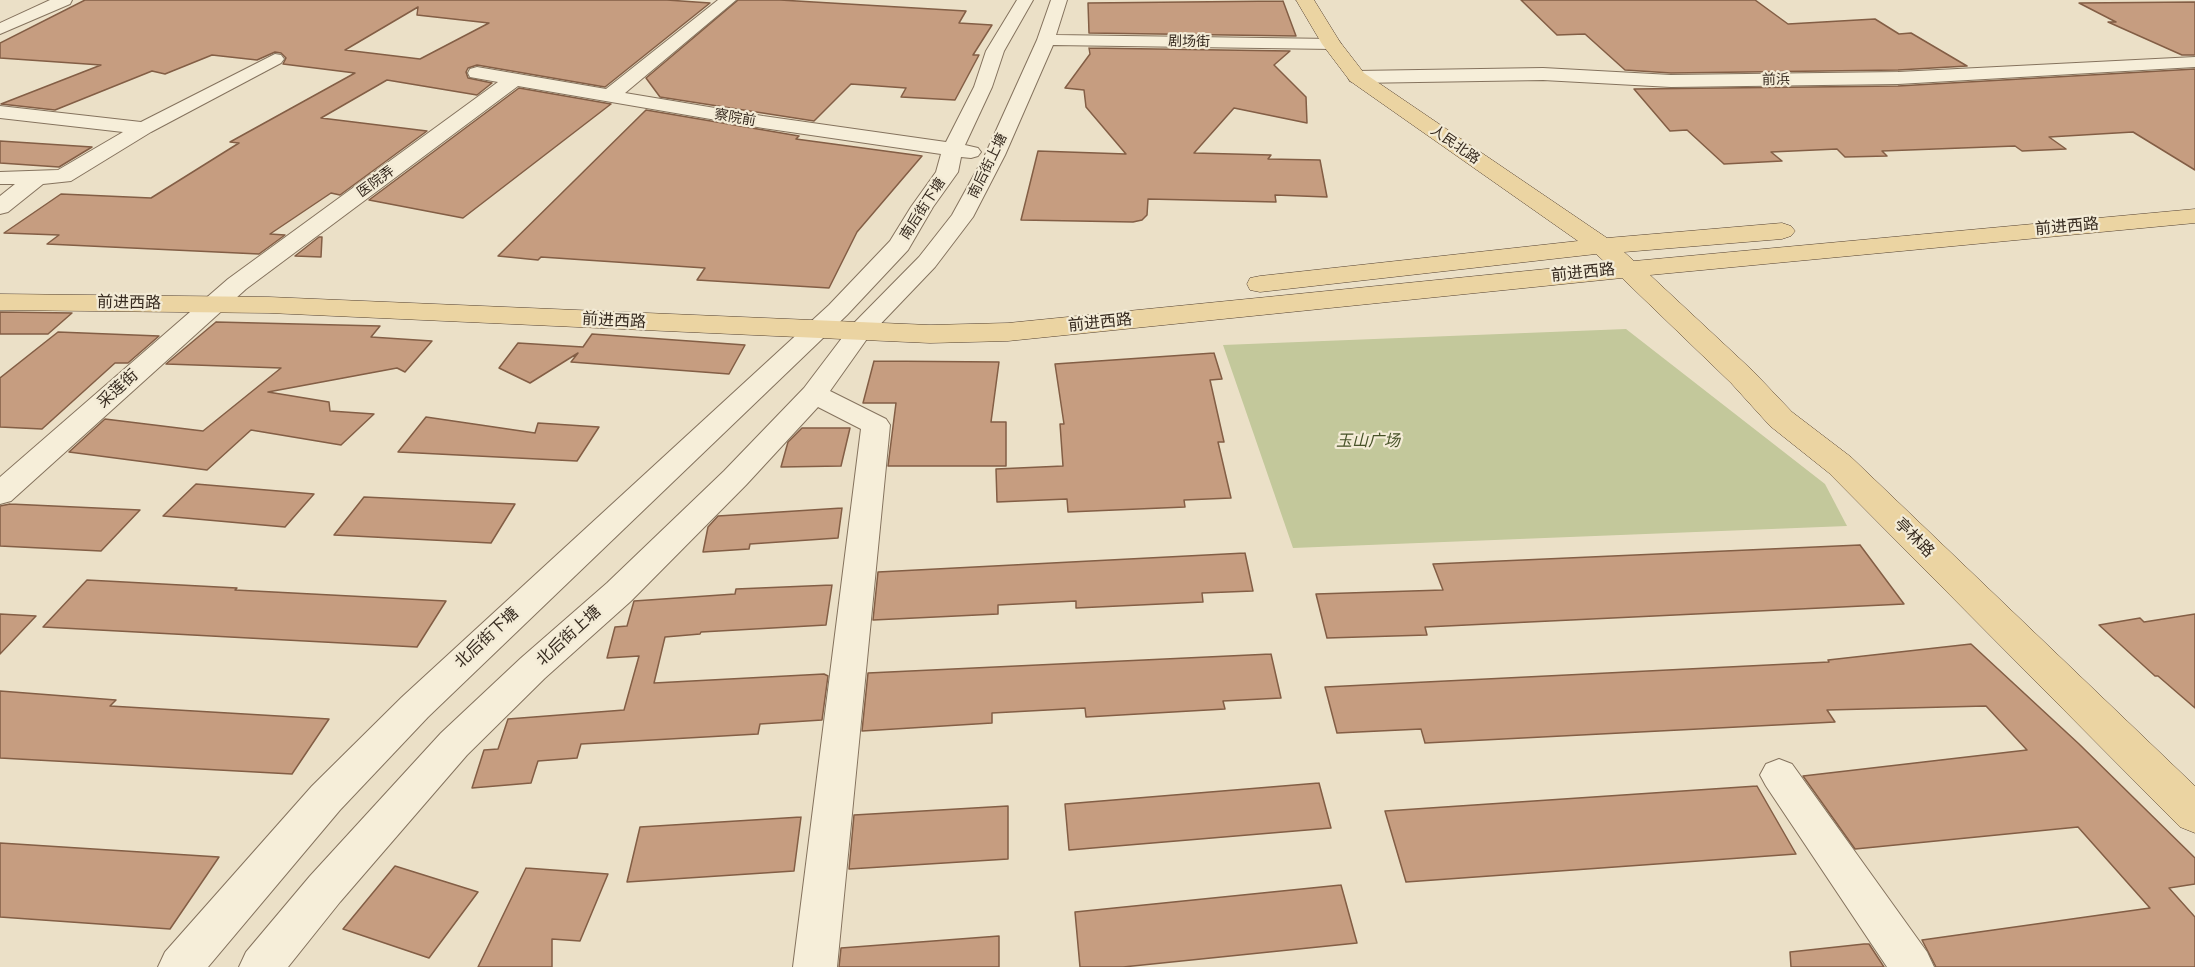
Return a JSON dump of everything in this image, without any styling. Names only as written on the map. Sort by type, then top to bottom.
[{"type":"main road","name":"人民北路","points":[[1305,0],[1332,44],[1357,77],[1602,246],[1628,269]]},
{"type":"main road","name":"前进西路","points":[[0,302],[214,304],[849,320],[1017,310],[1602,246],[2195,197]]},
{"type":"main road","name":"前进西路","points":[[0,282],[237,284],[849,320],[930,334],[1008,332],[1628,269],[2195,216]]},
{"type":"main road","name":"亭林路","points":[[1628,269],[1742,377],[1781,419],[1840,465],[2195,814]]},
{"type":"street","points":[[0,29],[64,0]]},
{"type":"street","points":[[609,96],[728,0]]},
{"type":"street","name":"南后街下塘","points":[[849,320],[947,172],[951,150],[983,87],[995,51],[1025,0]]},
{"type":"street","name":"南后街上塘","points":[[849,320],[927,262],[962,217],[994,155],[1046,40],[1059,0]]},
{"type":"street","name":"剧场街","points":[[1046,40],[1332,44]]},
{"type":"street","points":[[0,178],[63,176],[144,128],[275,59]]},
{"type":"street","name":"前浜","points":[[1357,77],[1543,74],[1671,81],[1898,78],[2195,62]]},
{"type":"street","name":"察院前","points":[[477,73],[763,122],[994,155]]},
{"type":"street","name":"医院弄","points":[[237,284],[515,79]]},
{"type":"street","points":[[0,112],[144,128]]},
{"type":"street","points":[[0,207],[37,178]]},
{"type":"street","name":"采莲街","points":[[0,494],[237,284]]},
{"type":"street","name":"北后街上塘","points":[[261,967],[325,889],[454,744],[533,668],[619,592],[735,478],[814,394],[849,320]]},
{"type":"street","name":"北后街下塘","points":[[180,967],[326,798],[415,707],[849,320]]},
{"type":"street","points":[[814,394],[876,424],[815,967]]},
{"type":"street","points":[[1779,775],[1912,967]]},
{"type":"green space","name":"玉山广场","points":[[1626,329],[1825,484],[1847,526],[1293,548],[1223,345]]},
{"type":"building","points":[[85,0],[667,0],[710,3],[605,87],[477,65],[468,68],[466,72],[468,78],[492,83],[477,95],[387,80],[321,118],[427,131],[340,195],[331,193],[270,234],[285,235],[259,254],[47,244],[59,235],[4,233],[61,194],[151,198],[239,143],[230,142],[355,73],[283,64],[286,58],[281,53],[275,52],[257,60],[212,55],[165,74],[152,71],[55,110],[1,104],[101,65],[0,58],[0,43]],"holes":[[[418,7],[417,15],[489,23],[420,59],[345,50]]]},
{"type":"building","points":[[738,0],[780,0],[966,11],[959,23],[992,25],[973,55],[979,55],[955,100],[901,97],[906,88],[851,84],[814,121],[660,97],[646,78]]},
{"type":"building","points":[[1521,0],[1755,0],[1788,24],[1875,19],[1899,34],[1911,33],[1967,66],[1898,70],[1671,73],[1625,70],[1585,34],[1557,35]]},
{"type":"building","points":[[1283,1],[1296,36],[1089,33],[1088,3]]},
{"type":"building","points":[[2195,2],[2195,55],[2182,55],[2108,22],[2116,22],[2079,3]]},
{"type":"building","points":[[1089,48],[1290,51],[1274,65],[1306,97],[1307,123],[1234,108],[1194,153],[1271,155],[1268,159],[1320,160],[1327,197],[1275,195],[1276,202],[1148,199],[1147,215],[1142,220],[1133,222],[1021,220],[1038,151],[1126,154],[1086,107],[1084,90],[1065,88],[1090,54]]},
{"type":"building","points":[[2195,69],[2195,170],[2133,132],[2049,137],[2066,149],[2022,151],[2015,146],[1882,151],[1887,156],[1845,157],[1837,149],[1771,152],[1782,161],[1724,164],[1687,130],[1670,131],[1634,89],[1898,86]]},
{"type":"building","points":[[519,88],[611,104],[463,218],[369,200]]},
{"type":"building","points":[[646,110],[799,136],[796,139],[922,156],[857,232],[829,288],[697,280],[705,268],[498,256]]},
{"type":"building","points":[[0,141],[92,147],[59,167],[0,163]]},
{"type":"building","points":[[322,237],[321,257],[295,256]]},
{"type":"building","points":[[0,312],[72,313],[48,334],[0,334]]},
{"type":"building","points":[[216,322],[380,326],[371,337],[432,341],[405,372],[397,368],[268,392],[329,402],[330,411],[374,414],[341,445],[251,430],[207,470],[69,452],[105,419],[203,431],[281,368],[166,364]]},
{"type":"building","points":[[58,332],[159,336],[128,363],[115,363],[42,429],[0,427],[0,378]]},
{"type":"building","points":[[592,334],[745,345],[729,374],[571,362],[578,353],[530,383],[499,368],[518,343],[583,347]]},
{"type":"building","points":[[1214,353],[1222,379],[1210,380],[1224,442],[1218,442],[1231,498],[1184,500],[1185,507],[1068,512],[1067,499],[997,502],[996,469],[1063,466],[1060,424],[1064,424],[1055,364]]},
{"type":"building","points":[[874,361],[999,362],[991,422],[1006,422],[1006,466],[888,466],[896,403],[863,403]]},
{"type":"building","points":[[426,417],[535,433],[538,423],[599,427],[577,461],[398,452]]},
{"type":"building","points":[[802,428],[850,428],[841,466],[781,467],[788,442]]},
{"type":"building","points":[[196,484],[314,494],[285,527],[163,516]]},
{"type":"building","points":[[364,497],[515,504],[491,543],[334,535]]},
{"type":"building","points":[[10,504],[140,510],[101,551],[0,546],[0,506]]},
{"type":"building","points":[[842,508],[838,538],[750,544],[749,549],[703,552],[708,527],[718,516]]},
{"type":"building","points":[[1860,545],[1904,604],[1425,627],[1427,635],[1327,638],[1316,594],[1443,590],[1433,564]]},
{"type":"building","points":[[1245,553],[1253,591],[1202,593],[1203,602],[1076,608],[1076,601],[998,605],[998,614],[873,620],[878,572]]},
{"type":"building","points":[[87,580],[446,601],[417,647],[43,627]]},
{"type":"building","points":[[832,585],[826,625],[701,632],[700,634],[665,637],[654,683],[824,674],[828,676],[822,720],[760,724],[758,734],[581,744],[577,758],[538,761],[531,783],[472,788],[484,750],[498,749],[508,719],[624,710],[639,656],[607,658],[615,627],[627,626],[634,601],[735,594],[736,589]]},
{"type":"building","points":[[0,614],[36,616],[0,654]]},
{"type":"building","points":[[2195,614],[2195,708],[2158,676],[2155,676],[2099,625],[2140,618],[2144,622]]},
{"type":"building","points":[[1971,644],[2079,744],[2195,858],[2195,884],[2169,888],[2195,917],[2195,967],[1936,967],[1922,940],[2150,908],[2078,827],[1855,849],[1803,776],[2027,750],[1986,706],[1827,710],[1835,722],[1425,743],[1421,729],[1337,733],[1325,687],[1829,662],[1828,660]]},
{"type":"building","points":[[1271,654],[1281,698],[1223,701],[1225,709],[1086,717],[1085,708],[992,713],[992,723],[862,731],[868,673]]},
{"type":"building","points":[[0,691],[116,700],[110,706],[329,719],[292,774],[0,758]]},
{"type":"building","points":[[1319,783],[1331,828],[1069,850],[1065,804]]},
{"type":"building","points":[[1757,786],[1796,854],[1406,882],[1385,811]]},
{"type":"building","points":[[1008,806],[1008,859],[849,869],[854,815]]},
{"type":"building","points":[[801,817],[794,871],[627,882],[640,827]]},
{"type":"building","points":[[0,843],[219,857],[170,929],[0,917]]},
{"type":"building","points":[[395,866],[478,892],[429,958],[343,929]]},
{"type":"building","points":[[526,868],[608,874],[580,941],[552,939],[552,967],[478,967]]},
{"type":"building","points":[[1341,885],[1357,943],[1123,967],[1080,967],[1075,912]]},
{"type":"building","points":[[999,936],[999,967],[839,967],[841,948]]},
{"type":"building","points":[[1869,944],[1884,967],[1791,967],[1790,952]]}]
